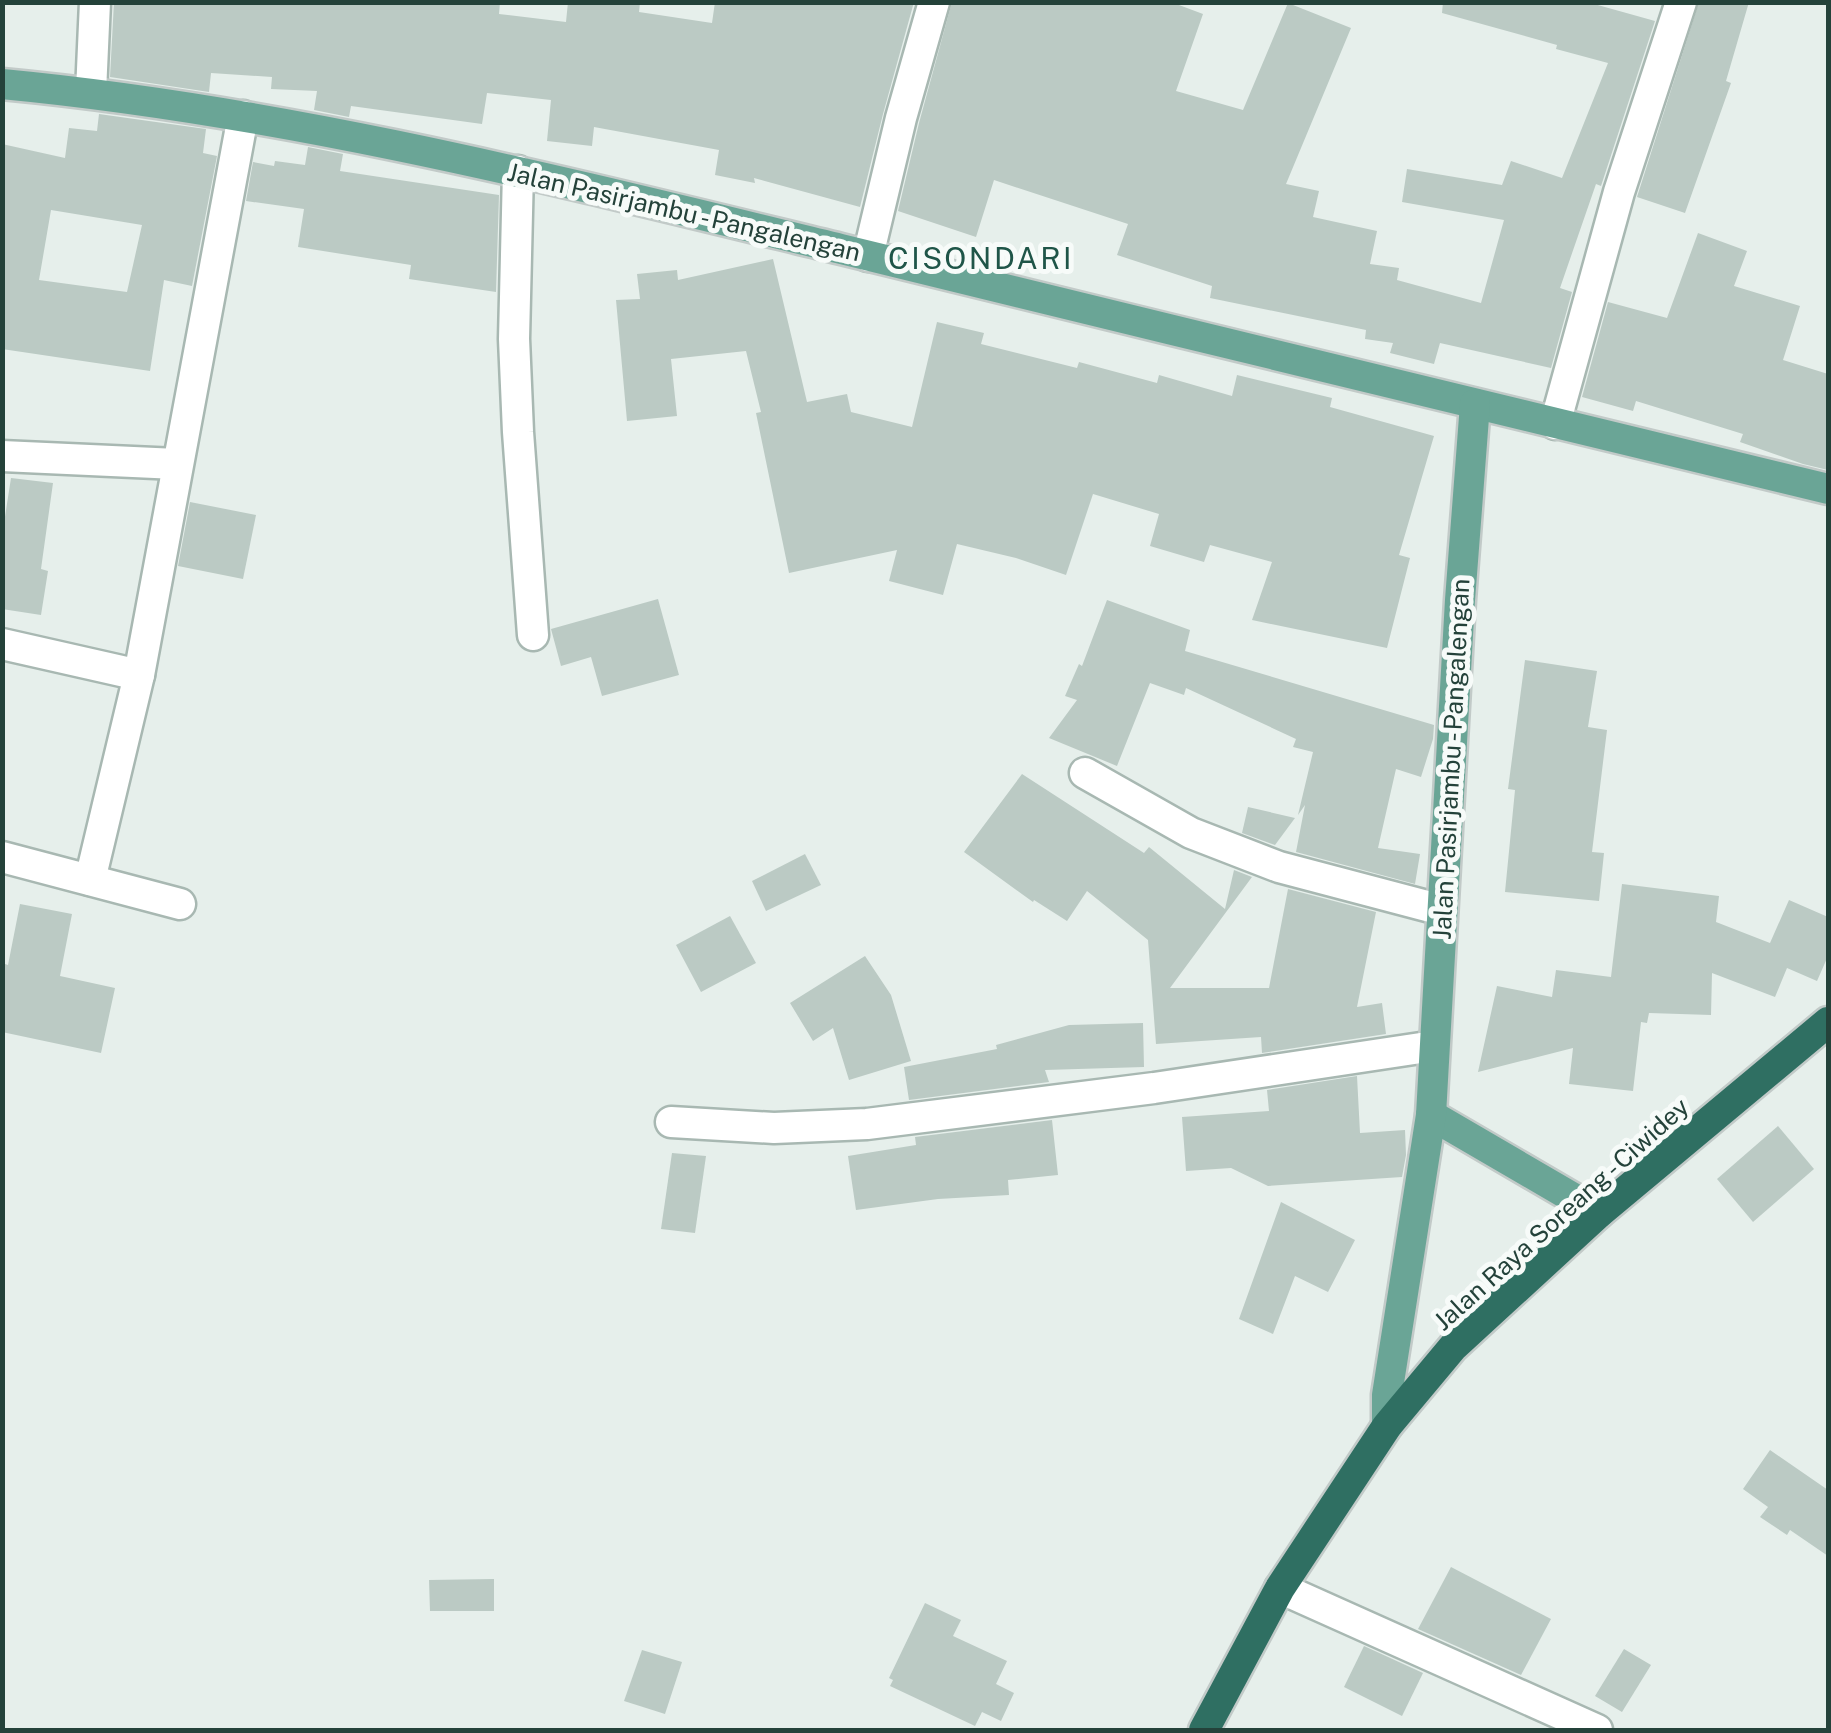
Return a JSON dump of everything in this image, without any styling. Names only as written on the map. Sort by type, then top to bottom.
[{"type":"highway","name":"Jalan Raya Soreang - Ciwidey","points":[[1204,1730],[1280,1588],[1387,1426],[1453,1348],[1599,1213],[1828,1022]]},
{"type":"main road","name":"Jalan Pasirjambu - Pangalengan","points":[[2,84],[91,92],[243,116],[518,171],[1828,489]]},
{"type":"main road","name":"Jalan Pasirjambu - Pangalengan","points":[[1387,1426],[1394,1342],[1431,1115],[1475,404]]},
{"type":"main road","points":[[1431,1115],[1599,1213]]},
{"type":"street","points":[[91,92],[95,2]]},
{"type":"street","points":[[868,256],[934,2]]},
{"type":"street","points":[[1555,424],[1619,192],[1680,2]]},
{"type":"street","points":[[90,880],[139,675],[243,116]]},
{"type":"street","points":[[518,171],[514,340],[533,635]]},
{"type":"street","points":[[2,456],[178,464]]},
{"type":"street","points":[[2,644],[139,675]]},
{"type":"street","points":[[1084,773],[1192,833],[1279,867],[1442,910]]},
{"type":"street","points":[[2,857],[180,904]]},
{"type":"street","points":[[670,1122],[774,1128],[868,1124],[1434,1046]]},
{"type":"street","points":[[1280,1588],[1597,1730]]},
{"type":"building","points":[[114,2],[500,2],[499,14],[566,22],[568,2],[640,2],[639,12],[712,23],[715,2],[914,2],[860,207],[754,178],[755,183],[715,175],[719,150],[594,127],[592,146],[547,141],[551,100],[487,93],[482,124],[351,106],[349,117],[314,110],[317,91],[271,89],[272,77],[211,73],[209,92],[110,77]]},
{"type":"building","points":[[952,2],[1171,2],[1203,14],[1176,91],[1243,110],[1288,3],[1351,28],[1286,184],[1319,191],[1313,217],[1377,231],[1370,264],[1399,268],[1397,280],[1481,303],[1504,220],[1402,202],[1407,169],[1502,185],[1511,161],[1562,178],[1608,63],[1442,13],[1443,2],[1587,2],[1655,21],[1601,186],[1596,184],[1560,288],[1572,292],[1551,368],[1440,343],[1434,364],[1390,353],[1393,343],[1365,339],[1366,330],[1210,298],[1212,286],[1117,255],[1128,224],[994,180],[976,237],[898,211]]},
{"type":"building","points":[[1699,2],[1749,2],[1726,81],[1731,83],[1685,213],[1637,197]]},
{"type":"building","points":[[99,114],[206,129],[203,153],[217,156],[192,286],[164,280],[150,371],[2,349],[2,144],[65,158],[69,128],[97,131]],"holes":[[[51,210],[142,225],[127,292],[39,280]]]},
{"type":"building","points":[[308,147],[343,154],[340,171],[499,195],[496,292],[409,279],[411,265],[298,247],[304,209],[246,201],[253,162],[305,165]]},
{"type":"building","points":[[1698,233],[1747,251],[1734,286],[1800,306],[1783,360],[1828,374],[1828,470],[1740,442],[1743,434],[1636,401],[1633,411],[1582,397],[1608,302],[1667,318]]},
{"type":"building","points":[[773,259],[807,402],[847,394],[851,412],[912,427],[937,322],[984,333],[981,344],[1077,368],[1079,362],[1157,383],[1159,375],[1232,396],[1237,375],[1332,398],[1330,407],[1434,436],[1399,555],[1410,558],[1387,648],[1252,620],[1272,562],[1210,545],[1204,562],[1150,546],[1159,514],[1093,494],[1066,575],[957,544],[943,595],[889,581],[897,550],[789,573],[756,413],[761,412],[746,351],[671,359],[677,416],[627,421],[616,300],[640,299],[637,274],[677,270],[678,280]]},
{"type":"building","points":[[11,478],[53,483],[41,569],[48,571],[41,615],[2,609],[2,536]]},
{"type":"building","points":[[190,502],[256,515],[243,579],[178,566]]},
{"type":"building","points":[[658,599],[679,675],[602,696],[591,657],[561,666],[551,629]]},
{"type":"building","points":[[1107,600],[1190,630],[1185,651],[1434,725],[1421,777],[1396,769],[1378,848],[1420,854],[1415,884],[1296,852],[1305,805],[1298,815],[1313,752],[1293,747],[1296,739],[1186,688],[1184,695],[1150,683],[1117,766],[1049,738],[1077,700],[1065,696],[1079,664],[1082,666]]},
{"type":"building","points":[[1525,660],[1597,671],[1588,727],[1607,730],[1592,852],[1604,853],[1599,901],[1505,892],[1515,790],[1508,789]]},
{"type":"building","points":[[1022,774],[1144,853],[1149,847],[1225,909],[1234,870],[1252,877],[1170,988],[1269,988],[1288,889],[1376,912],[1357,1007],[1382,1003],[1386,1034],[1262,1053],[1261,1037],[1156,1044],[1148,940],[1087,891],[1067,921],[1033,902],[964,852]]},
{"type":"building","points":[[1248,807],[1295,818],[1275,845],[1242,833]]},
{"type":"building","points":[[805,854],[821,885],[766,911],[752,881]]},
{"type":"building","points":[[1622,884],[1719,896],[1716,922],[1770,943],[1789,900],[1828,917],[1828,956],[1817,981],[1787,968],[1775,997],[1712,973],[1711,1015],[1649,1013],[1647,1023],[1641,1022],[1633,1091],[1569,1084],[1573,1048],[1478,1072],[1497,986],[1552,997],[1556,970],[1611,977]]},
{"type":"building","points":[[20,904],[72,914],[60,976],[115,988],[101,1053],[2,1032],[2,963],[8,965]]},
{"type":"building","points":[[730,916],[756,963],[701,992],[676,945]]},
{"type":"building","points":[[865,956],[891,995],[911,1061],[849,1080],[833,1028],[813,1041],[790,1003]]},
{"type":"building","points":[[1143,1023],[1144,1067],[1045,1070],[1049,1082],[909,1100],[904,1067],[997,1049],[996,1045],[1069,1025]]},
{"type":"building","points":[[1357,1076],[1360,1133],[1405,1130],[1402,1177],[1268,1186],[1231,1168],[1186,1171],[1182,1117],[1269,1111],[1267,1090]]},
{"type":"building","points":[[1052,1120],[1058,1175],[1008,1180],[1009,1195],[856,1210],[848,1156],[916,1145],[915,1137]]},
{"type":"building","points":[[1778,1126],[1814,1169],[1753,1222],[1717,1179]]},
{"type":"building","points":[[672,1153],[706,1156],[695,1233],[661,1229]]},
{"type":"building","points":[[1281,1202],[1355,1240],[1328,1292],[1295,1276],[1273,1334],[1239,1319]]},
{"type":"building","points":[[1770,1450],[1828,1490],[1828,1556],[1790,1530],[1787,1535],[1760,1517],[1768,1507],[1743,1489]]},
{"type":"building","points":[[1451,1567],[1551,1619],[1521,1675],[1418,1629]]},
{"type":"building","points":[[494,1579],[494,1611],[430,1611],[429,1580]]},
{"type":"building","points":[[925,1603],[961,1620],[953,1636],[1007,1661],[996,1684],[1014,1693],[1001,1721],[982,1712],[975,1726],[890,1686],[893,1680],[889,1678]]},
{"type":"building","points":[[1364,1646],[1423,1673],[1402,1716],[1344,1687]]},
{"type":"building","points":[[1624,1649],[1651,1665],[1622,1712],[1595,1696]]},
{"type":"building","points":[[642,1650],[682,1662],[665,1714],[624,1701]]},
{"type":"district","name":"CISONDARI","points":[[981,259]]}]
